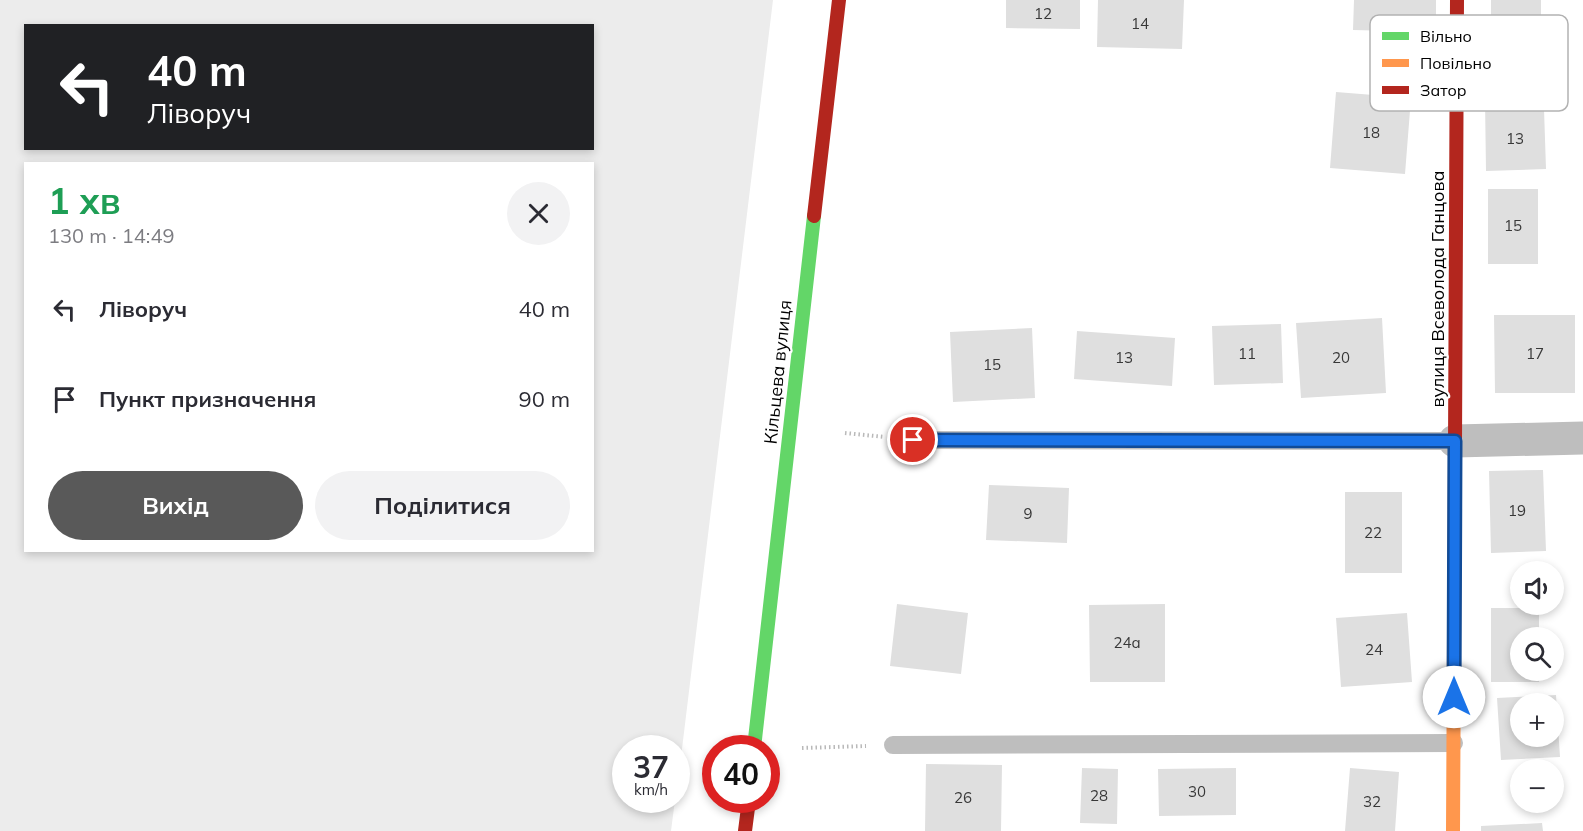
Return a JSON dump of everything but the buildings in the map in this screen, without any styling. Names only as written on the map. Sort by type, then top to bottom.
[{"type":"street","name":"Кільцева вулиця","points":[[755,735],[839,0]]},
{"type":"street","name":"вулиця Всеволода Ганцова","points":[[1457,0],[1457,15]]},
{"type":"street","name":"вулиця Всеволода Ганцова","points":[[1453,831],[1456,111]]},
{"type":"street","points":[[1455,441],[1583,438]]},
{"type":"street","points":[[745,831],[747,813]]},
{"type":"lane","points":[[913,440],[1455,441]]},
{"type":"lane","points":[[893,745],[1454,743]]},
{"type":"path","points":[[845,433],[913,440]]},
{"type":"path","points":[[802,748],[893,745]]},
{"type":"shaded area","points":[[0,0],[773,0],[684,735],[612,735],[612,813],[673,813],[671,831],[0,831]]},
{"type":"traffic: fast","points":[[755,735],[814,216]]},
{"type":"traffic: slow","points":[[1453,831],[1455,446]]},
{"type":"traffic: jam","points":[[814,216],[839,0]]},
{"type":"traffic: jam","points":[[1457,0],[1457,15]]},
{"type":"traffic: jam","points":[[1455,446],[1457,111]]},
{"type":"traffic: jam","points":[[745,831],[747,813]]},
{"type":"route","points":[[913,440],[1455,441],[1454,697]]}]
